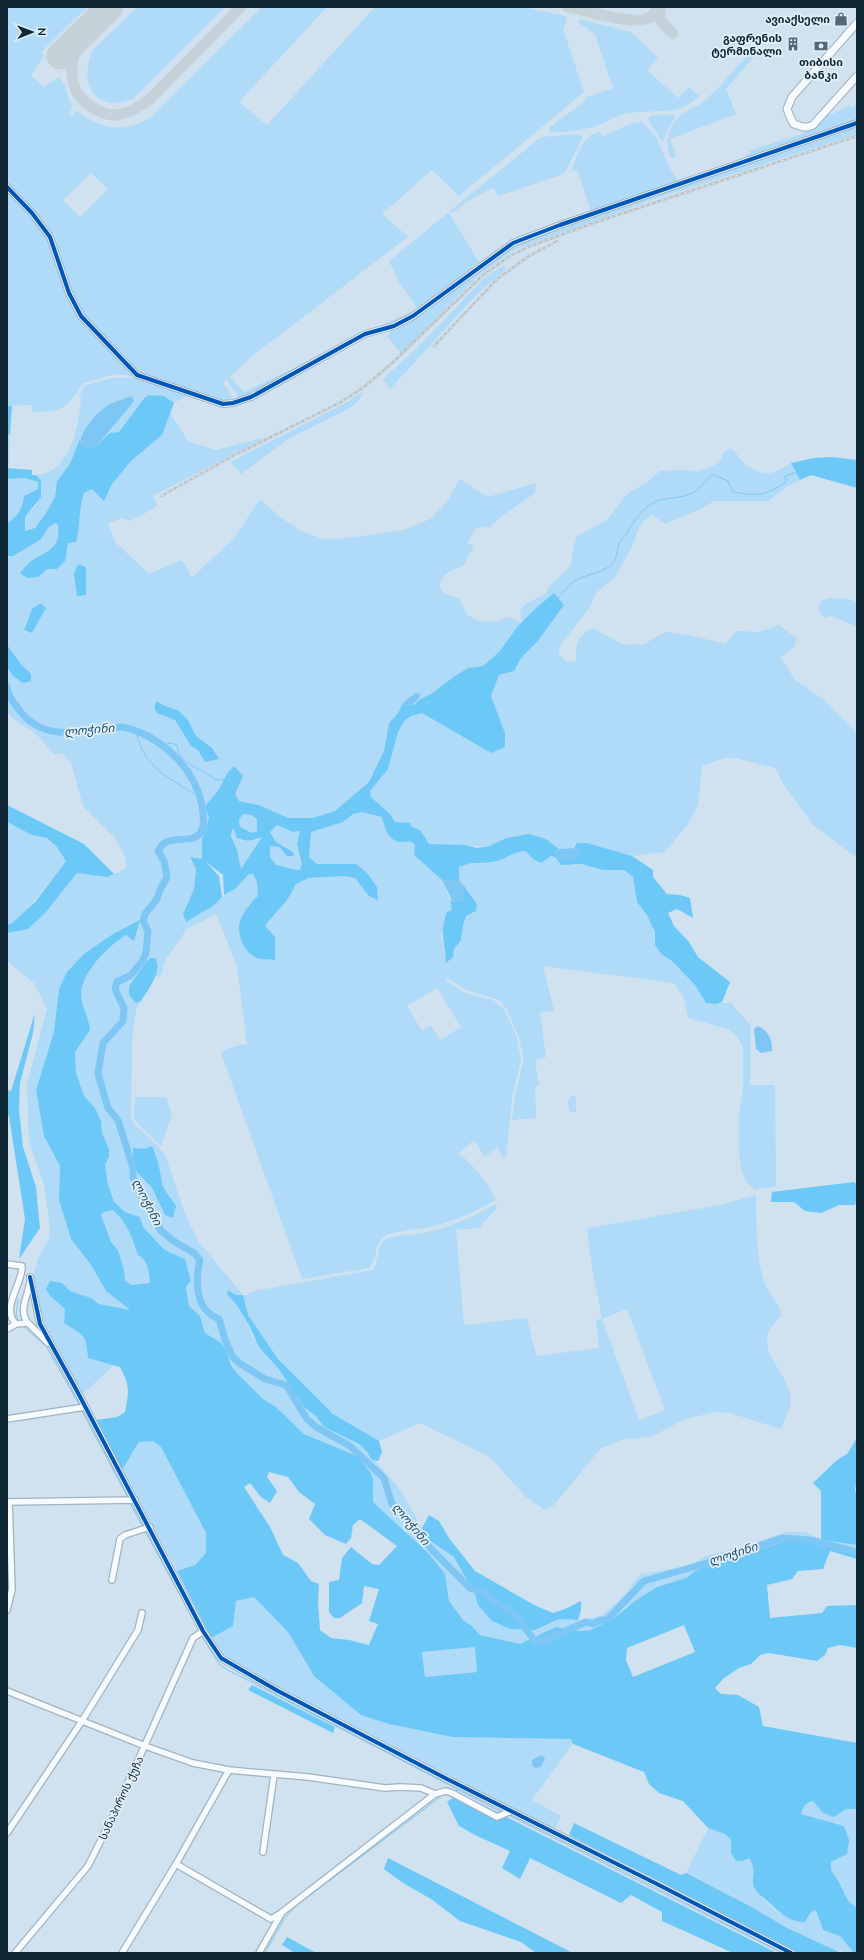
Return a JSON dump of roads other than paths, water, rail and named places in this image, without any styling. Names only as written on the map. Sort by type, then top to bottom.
[{"type":"main road","points":[[857,24],[792,97],[787,109],[790,120],[794,124],[803,127],[814,124],[857,76]]},
{"type":"street","points":[[7,187],[32,212],[50,237],[69,293],[81,316],[138,375],[217,402],[233,403],[251,397],[365,334],[394,326],[413,316],[513,243],[560,225],[857,123]]},
{"type":"street","points":[[7,1264],[22,1266],[21,1275],[10,1306],[11,1318],[16,1324]]},
{"type":"street","points":[[51,1346],[24,1319],[23,1312],[30,1277],[40,1324],[51,1346],[150,1527],[203,1631],[216,1651],[228,1663],[507,1813],[791,1953]]},
{"type":"street","points":[[7,1330],[16,1324],[28,1323]]},
{"type":"street","points":[[7,1419],[85,1407]]},
{"type":"street","points":[[7,1610],[12,1589],[8,1502],[135,1500]]},
{"type":"street","points":[[112,1580],[120,1539],[124,1535],[150,1527]]},
{"type":"street","points":[[7,1834],[82,1721],[138,1630],[142,1613]]},
{"type":"street","name":"სანაპიროს ქუჩა","points":[[16,1953],[88,1866],[114,1814],[193,1638],[203,1631]]},
{"type":"street","points":[[7,1691],[145,1746],[193,1763],[229,1770],[308,1777],[385,1788],[400,1786],[422,1788],[435,1794]]},
{"type":"street","points":[[122,1953],[176,1864],[229,1770]]},
{"type":"street","points":[[263,1852],[274,1775]]},
{"type":"street","points":[[176,1864],[272,1919],[435,1794],[446,1791],[452,1793],[497,1817],[507,1813]]},
{"type":"street","points":[[259,1953],[281,1913]]},
{"type":"waterway","points":[[161,745],[171,743],[177,745],[179,752],[187,762],[216,780],[233,779],[232,786],[225,800],[227,804],[236,810],[260,814],[262,818],[276,820],[296,829],[305,829],[318,825],[324,821],[335,820],[337,815],[349,810],[358,796],[371,783],[384,759],[391,734],[403,716],[464,682],[486,675],[490,669],[506,656],[526,627],[532,633],[539,619],[539,614],[548,608],[572,583],[580,578],[607,568],[613,563],[616,558],[619,543],[638,516],[647,507],[657,501],[685,496],[694,492],[700,488],[712,474],[728,481],[733,492],[748,494],[761,494],[773,490],[786,482],[785,476],[794,473],[801,473],[801,470],[807,468],[823,467],[827,472],[837,471],[844,473],[857,481]]},
{"type":"waterway","name":"ლოჭინი","points":[[7,687],[10,697],[20,711],[30,722],[42,728],[55,732],[81,732],[123,727],[137,731],[150,738],[174,755],[184,766],[198,791],[204,818],[203,827],[199,835],[190,839],[168,841],[163,844],[158,851],[164,861],[167,877],[157,899],[145,914],[143,921],[148,931],[146,952],[143,960],[131,975],[117,982],[115,989],[124,1008],[123,1021],[103,1043],[98,1074],[108,1108],[118,1120],[133,1168],[133,1177],[142,1197],[150,1208],[161,1231],[175,1242],[194,1253],[200,1260],[197,1286],[201,1302],[211,1315],[219,1319],[225,1340],[232,1356],[239,1363],[265,1379],[286,1385],[307,1419],[316,1427],[350,1446],[384,1478],[392,1504],[432,1550],[470,1588],[481,1591],[516,1616],[535,1641],[545,1640],[586,1622],[593,1624],[601,1620],[607,1620],[644,1581],[728,1557],[782,1538],[810,1540],[857,1552]]},
{"type":"waterway","points":[[136,731],[145,755],[152,764],[168,778],[199,797]]},
{"type":"waterway","points":[[352,808],[384,815],[389,824],[407,837],[421,841],[420,848],[423,851],[438,848],[455,852],[462,851],[475,857],[491,853],[512,840],[521,840],[531,845],[537,852],[556,853]]},
{"type":"waterway","points":[[302,830],[301,851],[307,865],[324,870],[356,873],[375,897]]},
{"type":"waterway","points":[[581,853],[613,863],[634,863],[640,868],[646,882],[645,889],[657,910],[662,934],[690,957],[694,965],[710,982],[721,986]]},
{"type":"waterway","points":[[653,904],[670,903],[687,908]]},
{"type":"waterway","points":[[18,1300],[16,1315],[19,1321]]},
{"type":"waterway","points":[[22,1325],[46,1346],[80,1406]]},
{"type":"waterway","points":[[82,1411],[128,1498]]},
{"type":"waterway","points":[[130,1503],[143,1527]]},
{"type":"waterway","points":[[145,1531],[199,1630]]},
{"type":"waterway","points":[[201,1635],[219,1664],[226,1669],[503,1813]]},
{"type":"waterway","points":[[453,1791],[460,1790]]},
{"type":"waterway","points":[[265,1953],[285,1918],[297,1905],[443,1795]]},
{"type":"waterway","points":[[508,1815],[782,1953]]},
{"type":"railway","points":[[161,496],[231,457],[341,402],[364,387],[391,364],[483,275],[510,256],[530,246],[602,220],[857,136]]},
{"type":"railway","points":[[434,346],[497,279],[529,256],[557,241]]},
{"type":"place","name":"ავიაქსელი","points":[[841,19]]},
{"type":"place","name":"გაფრენის ტერმინალი","points":[[793,44]]},
{"type":"place","name":"თიბისი ბანკი","points":[[821,46]]}]
